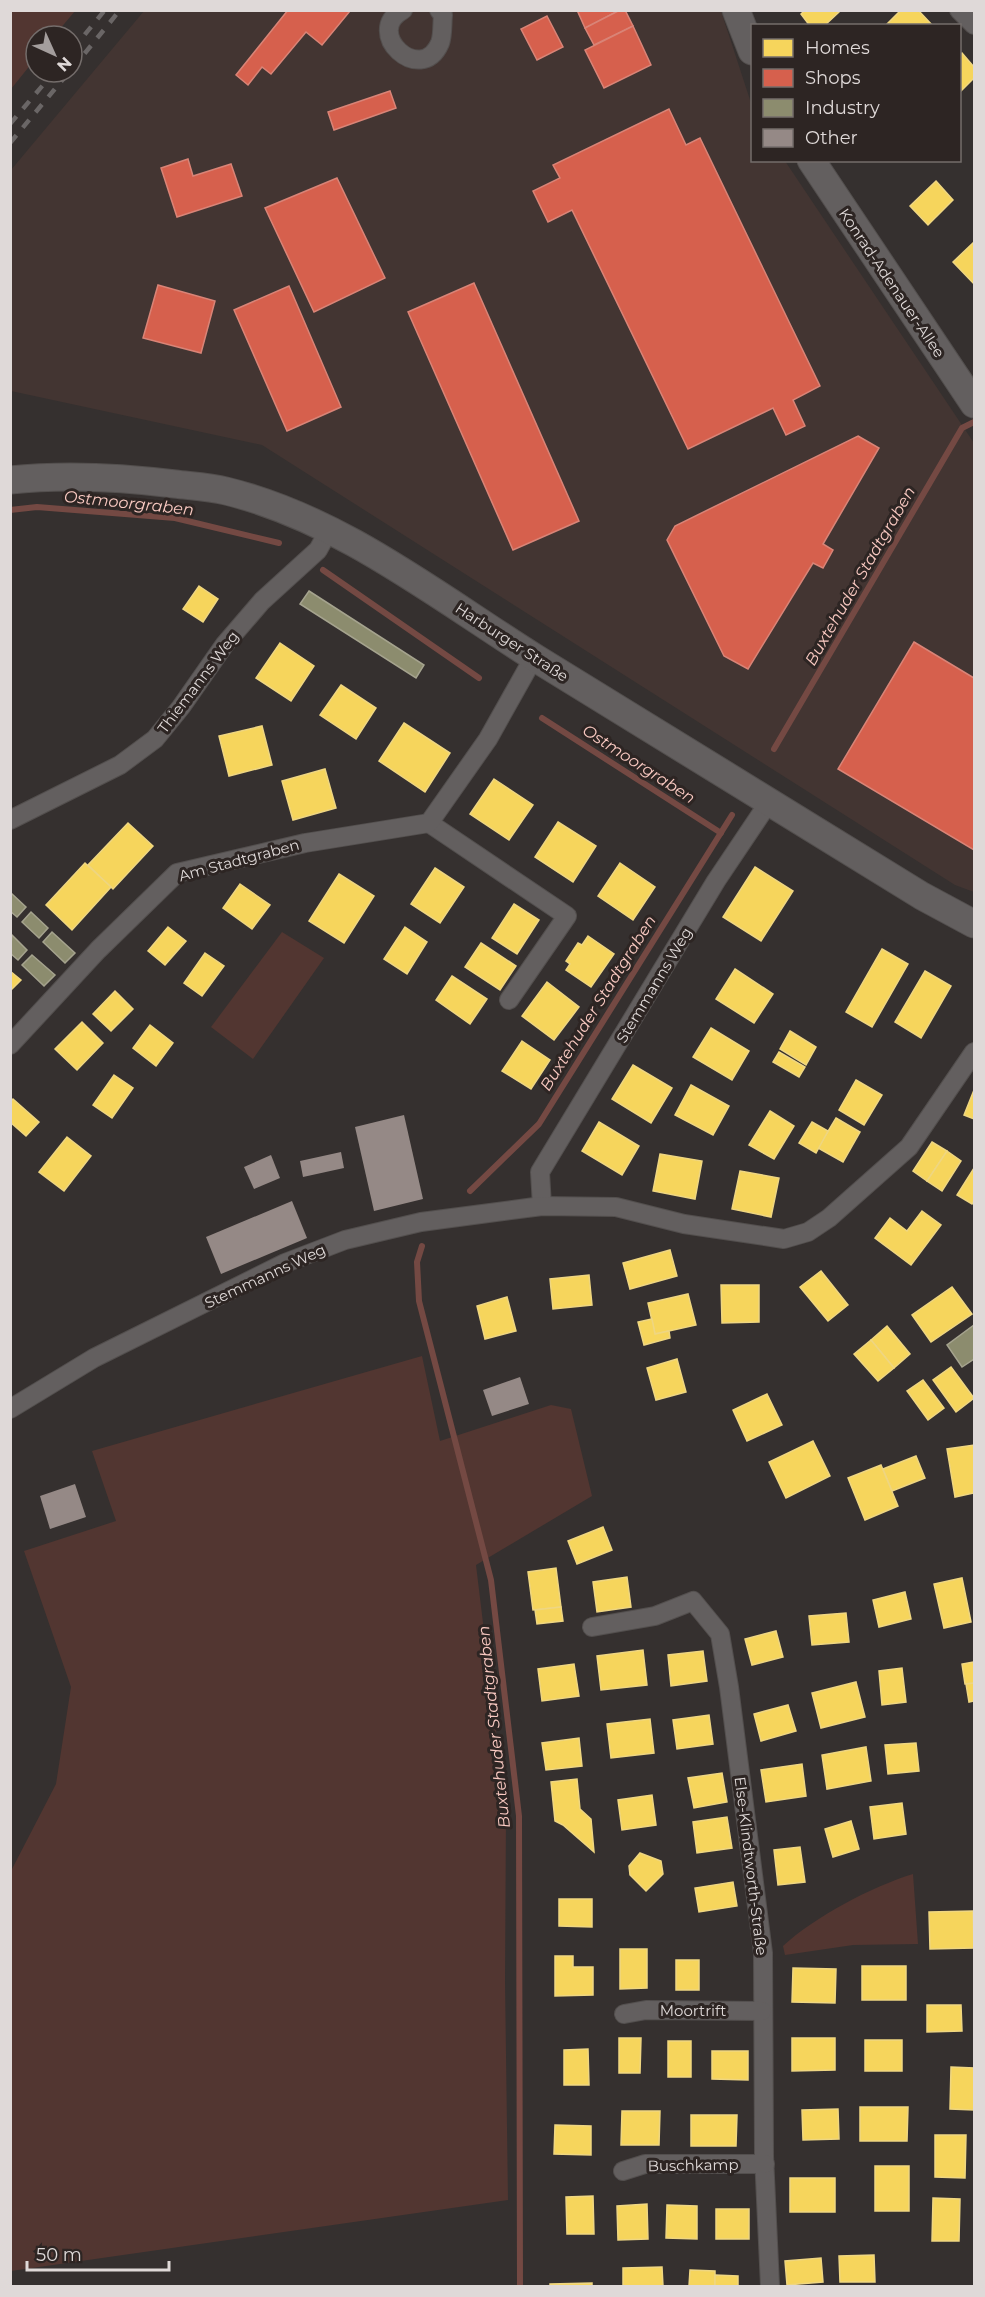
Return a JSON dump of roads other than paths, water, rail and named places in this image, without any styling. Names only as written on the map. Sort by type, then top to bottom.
[{"type":"street","points":[[403,10],[392,21],[390,40],[394,48],[409,58],[418,59],[434,52],[440,43],[442,12]]},
{"type":"street","points":[[736,10],[751,46]]},
{"type":"street","points":[[959,10],[975,25]]},
{"type":"street","name":"Konrad-Adenauer-Allee","points":[[812,162],[975,404]]},
{"type":"street","name":"Harburger Straße","points":[[10,480],[43,477],[123,477],[225,490],[278,508],[329,530],[400,570],[534,657],[922,897],[975,924]]},
{"type":"street","name":"Thiemanns Weg","points":[[10,820],[120,765],[155,739],[181,707],[225,644],[262,601],[318,549],[329,530]]},
{"type":"street","points":[[509,1000],[567,916],[429,823],[488,739],[534,657]]},
{"type":"street","name":"Stemmanns Weg","points":[[542,1206],[540,1172],[716,881],[769,802]]},
{"type":"street","name":"Am Stadtgraben","points":[[10,1044],[98,950],[177,873],[305,843],[429,823]]},
{"type":"street","name":"Stemmanns Weg","points":[[10,1409],[94,1358],[285,1263],[333,1244],[421,1222],[542,1206],[616,1207],[684,1224],[784,1239],[808,1232],[829,1218],[909,1147],[975,1052]]},
{"type":"street","name":"Else-Klindtworth-Straße","points":[[592,1627],[655,1616],[693,1601],[720,1634],[729,1687],[763,1953],[765,2164],[770,2286]]},
{"type":"street","name":"Moortrift","points":[[624,2014],[646,2010],[762,2011]]},
{"type":"street","name":"Buschkamp","points":[[623,2171],[645,2164],[765,2164]]},
{"type":"waterway","name":"Buxtehuder Stadtgraben","points":[[774,749],[962,428],[974,422]]},
{"type":"waterway","name":"Ostmoorgraben","points":[[10,510],[37,507],[175,518],[279,543]]},
{"type":"waterway","name":"Ostmoorgraben","points":[[323,570],[479,678]]},
{"type":"waterway","name":"Ostmoorgraben","points":[[542,718],[721,833]]},
{"type":"waterway","name":"Buxtehuder Stadtgraben","points":[[470,1191],[539,1124],[732,815]]},
{"type":"waterway","name":"Buxtehuder Stadtgraben","points":[[422,1246],[417,1262],[419,1301],[491,1580],[519,1816],[520,2286]]},
{"type":"railway","points":[[84,35],[105,10]]},
{"type":"railway","points":[[84,54],[120,10]]},
{"type":"railway","points":[[10,124],[44,84]]},
{"type":"railway","points":[[10,143],[59,84]]}]
